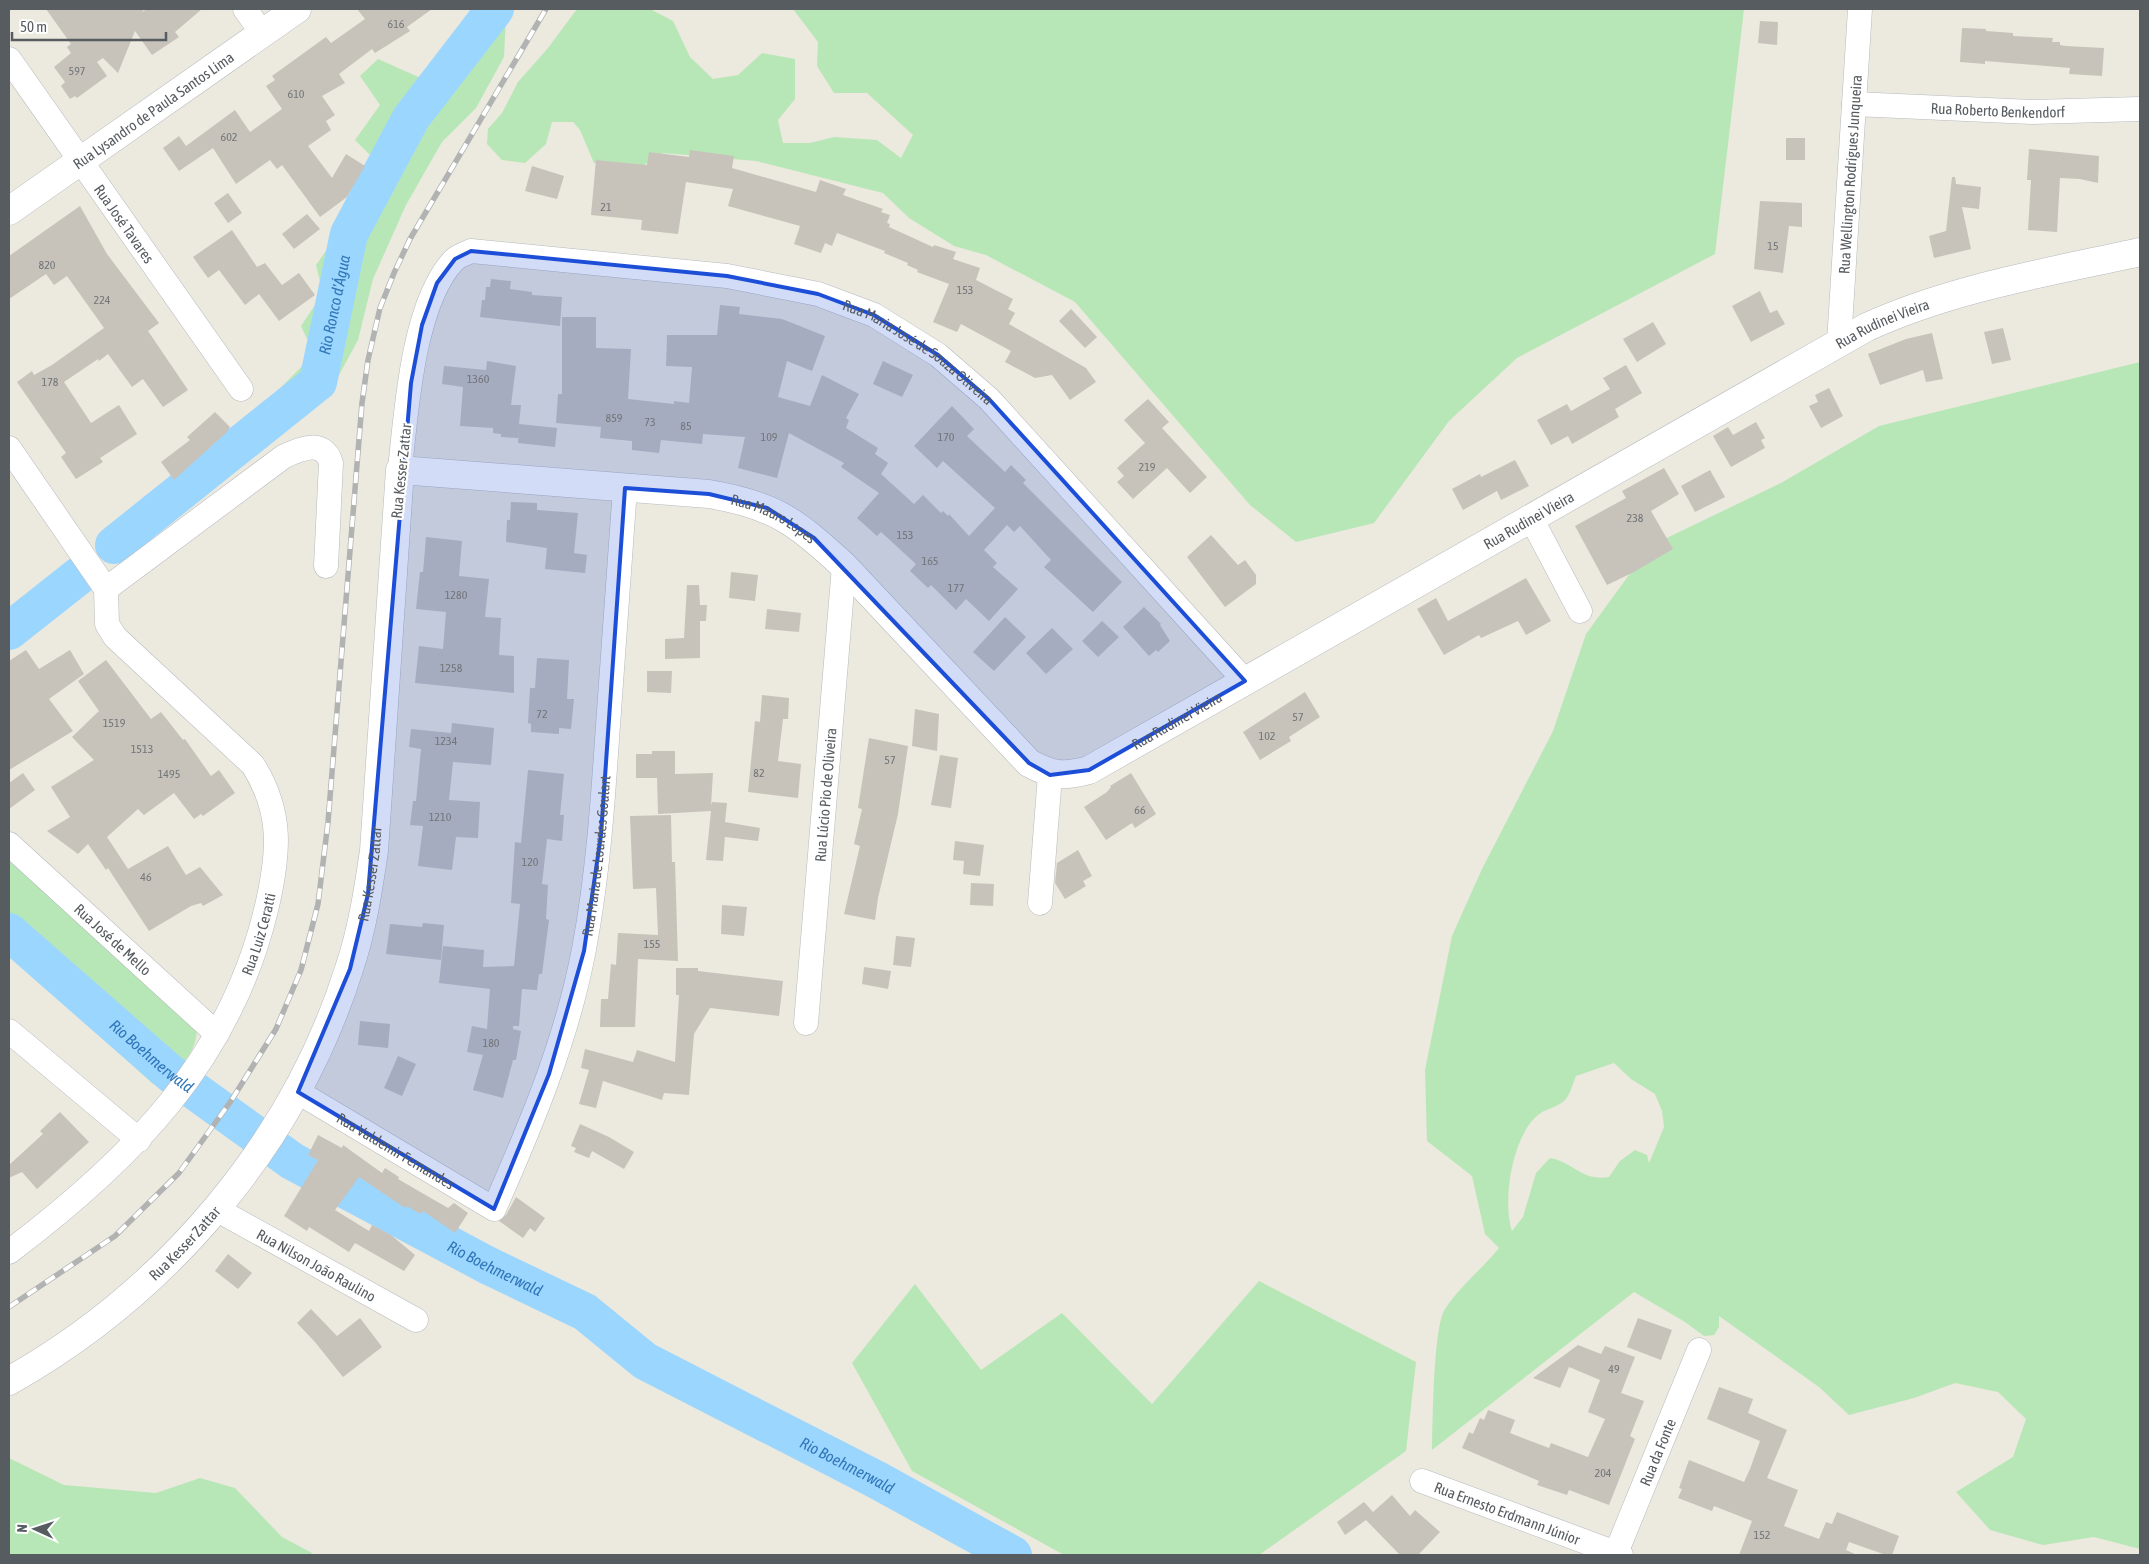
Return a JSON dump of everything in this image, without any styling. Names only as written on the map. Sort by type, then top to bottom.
[{"type":"street","points":[[245,9],[262,33]]},
{"type":"street","name":"Rua Lysandro de Paula Santos Lima","points":[[9,211],[297,9]]},
{"type":"street","name":"Rua Wellington Rodrigues Junqueira","points":[[1839,342],[1860,9]]},
{"type":"street","name":"Rua José Tavares","points":[[9,59],[241,389]]},
{"type":"street","name":"Rua Roberto Benkendorf","points":[[1854,104],[2032,112],[2140,109]]},
{"type":"street","name":"Rua Kesser Zattar","points":[[9,1381],[70,1343],[110,1312],[150,1277],[216,1209],[272,1136],[298,1092],[330,1019],[350,969],[368,894],[374,851],[400,470],[411,383],[422,325],[437,283],[455,259],[471,251]]},
{"type":"street","name":"Rua Maria José de Souza Oliveira","points":[[471,251],[727,276],[818,294],[874,315],[938,355],[989,399],[1245,681]]},
{"type":"street","name":"Rua Rudinei Vieira","points":[[1050,775],[1071,775],[1089,770],[1839,342],[1892,316],[1950,297],[2140,252]]},
{"type":"street","points":[[9,448],[106,589],[283,457],[297,450],[311,447],[322,448],[329,454],[332,475],[326,566]]},
{"type":"street","name":"Rua Mauro Lopes","points":[[400,470],[709,494],[744,500],[767,508],[788,519],[814,538],[844,566],[1029,763],[1050,775]]},
{"type":"street","name":"Rua Maria de Lourdes Goulart","points":[[494,1209],[530,1126],[549,1074],[568,1015],[584,951],[601,835],[625,488]]},
{"type":"street","points":[[1531,518],[1580,611]]},
{"type":"street","name":"Rua Lúcio Pio de Oliveira","points":[[806,1023],[844,566]]},
{"type":"street","name":"Rua Luiz Ceratti","points":[[9,1252],[82,1195],[138,1140],[193,1075],[217,1034],[246,974],[264,921],[275,866],[277,832],[274,810],[266,786],[252,765],[115,637],[107,624],[106,589]]},
{"type":"street","points":[[1040,903],[1050,775]]},
{"type":"street","name":"Rua José de Mello","points":[[9,844],[217,1034]]},
{"type":"street","points":[[9,1032],[138,1140]]},
{"type":"street","name":"Rua Valdemir Fernandes","points":[[298,1092],[494,1209]]},
{"type":"street","name":"Rua Nilson João Raulino","points":[[216,1209],[416,1320]]},
{"type":"street","name":"Rua da Fonte","points":[[1618,1554],[1699,1350]]},
{"type":"street","name":"Rua Ernesto Erdmann Júnior","points":[[1422,1481],[1618,1554]]},
{"type":"highlighted area","points":[[471,251],[727,276],[818,294],[874,315],[938,355],[989,399],[1245,681],[1089,770],[1050,775],[1029,763],[814,538],[767,508],[709,494],[625,488],[601,835],[584,951],[549,1074],[494,1209],[298,1092],[350,969],[368,894],[411,383],[422,325],[437,283],[455,259]]},
{"type":"green space","points":[[478,9],[510,9],[506,16],[504,57],[476,108],[442,142],[406,205],[373,279],[358,340],[327,397],[266,447],[153,533],[131,546],[127,525],[217,452],[314,354],[301,326],[323,293],[316,265],[361,201],[378,163],[355,140],[380,105],[360,76],[378,59],[423,79],[450,55],[454,33],[473,18]]},
{"type":"green space","points":[[577,9],[650,9],[673,21],[690,57],[713,79],[738,75],[762,53],[795,59],[795,99],[778,120],[783,143],[810,143],[834,137],[877,140],[901,158],[913,135],[867,93],[834,93],[817,66],[818,42],[793,9],[1744,9],[1715,254],[1517,358],[1449,421],[1374,523],[1296,542],[1250,505],[1075,302],[986,255],[954,246],[909,218],[883,193],[756,161],[663,153],[641,167],[621,168],[594,163],[580,130],[573,122],[552,122],[546,144],[525,163],[502,160],[487,144],[488,129],[502,113],[518,82],[548,48]]},
{"type":"green space","points":[[2140,362],[2140,1549],[2094,1537],[2043,1545],[1990,1530],[1956,1492],[2013,1457],[2026,1419],[1998,1392],[1955,1383],[1914,1398],[1849,1415],[1819,1387],[1719,1316],[1719,1327],[1714,1335],[1704,1336],[1685,1322],[1634,1292],[1432,1450],[1434,1376],[1441,1319],[1445,1309],[1464,1285],[1499,1248],[1485,1234],[1472,1176],[1427,1141],[1425,1070],[1452,936],[1482,869],[1553,731],[1586,634],[1650,546],[1781,483],[1879,426]],"holes":[[[1614,1063],[1631,1079],[1655,1094],[1662,1111],[1664,1127],[1649,1163],[1647,1155],[1635,1150],[1620,1161],[1609,1177],[1600,1178],[1592,1177],[1565,1163],[1550,1158],[1536,1173],[1523,1217],[1512,1231],[1508,1203],[1511,1170],[1516,1153],[1529,1125],[1538,1115],[1567,1098],[1576,1076]]]},
{"type":"green space","points":[[9,861],[196,1022],[197,1032],[193,1049],[164,1085],[153,1084],[9,953]]},
{"type":"green space","points":[[1259,1281],[1416,1362],[1406,1451],[1259,1555],[1064,1555],[912,1471],[852,1363],[915,1284],[981,1370],[1062,1313],[1152,1404]]},
{"type":"green space","points":[[9,1458],[64,1485],[156,1493],[200,1478],[235,1488],[282,1537],[312,1553],[310,1555],[9,1555]]},
{"type":"building","points":[[46,9],[144,9],[142,12],[147,9],[202,9],[175,32],[179,37],[152,55],[135,31],[118,73],[103,58],[97,62],[107,76],[77,98],[75,96],[70,99],[61,86],[65,82],[54,67],[71,53],[67,47],[71,44]]},
{"type":"building","points":[[357,9],[432,9],[407,27],[410,31],[375,53],[372,49],[339,74],[345,83],[322,96],[335,115],[326,121],[331,130],[308,146],[332,178],[346,154],[365,166],[347,197],[320,217],[282,165],[277,169],[270,160],[236,184],[213,148],[179,171],[163,148],[179,136],[186,146],[235,110],[250,132],[282,109],[266,86],[275,80],[272,76],[326,37],[331,43],[365,19]]},
{"type":"building","points":[[1760,21],[1778,22],[1777,45],[1758,43]]},
{"type":"building","points":[[1962,28],[2013,33],[2013,36],[2053,38],[2052,42],[2060,42],[2060,45],[2066,46],[2104,48],[2102,76],[2069,74],[2070,68],[1985,61],[1985,64],[1960,62]]},
{"type":"building","points":[[1786,138],[1805,138],[1805,160],[1786,160]]},
{"type":"building","points":[[2029,149],[2099,156],[2098,183],[2080,179],[2060,178],[2057,232],[2028,230],[2031,180],[2027,180]]},
{"type":"building","points":[[690,150],[734,156],[732,168],[816,192],[820,180],[846,189],[843,195],[883,209],[881,212],[890,215],[887,223],[890,224],[889,227],[933,247],[934,245],[956,252],[953,259],[980,268],[976,280],[1013,299],[1008,309],[1015,313],[1009,324],[1086,368],[1096,382],[1070,400],[1052,375],[1035,378],[1005,362],[1011,351],[961,324],[957,332],[933,322],[949,284],[917,272],[918,270],[907,265],[908,263],[884,253],[885,251],[837,233],[832,246],[825,243],[821,253],[794,244],[800,226],[728,206],[733,189],[686,182],[678,234],[641,230],[642,220],[591,215],[596,160],[647,165],[649,152],[689,157]]},
{"type":"building","points":[[532,166],[564,176],[557,199],[525,191]]},
{"type":"building","points":[[1952,177],[1955,177],[1956,184],[1981,187],[1979,209],[1962,207],[1971,249],[1934,258],[1929,236],[1946,231]]},
{"type":"building","points":[[228,193],[242,213],[228,223],[214,203]]},
{"type":"building","points":[[1760,201],[1802,203],[1802,227],[1789,226],[1783,273],[1754,269]]},
{"type":"building","points":[[80,206],[107,254],[159,323],[148,331],[188,390],[163,407],[143,379],[132,387],[108,354],[64,382],[91,423],[119,405],[137,434],[100,458],[103,462],[76,479],[61,457],[66,453],[17,382],[32,371],[34,375],[52,365],[104,328],[67,276],[54,285],[46,274],[9,299],[9,256]]},
{"type":"building","points":[[307,214],[320,229],[294,249],[282,234]]},
{"type":"building","points":[[232,230],[257,267],[265,263],[282,285],[299,273],[315,295],[279,321],[259,294],[245,305],[219,270],[208,278],[193,257]]},
{"type":"building","points":[[491,279],[511,281],[510,289],[532,292],[532,295],[562,297],[560,326],[480,317],[482,300],[485,300],[486,287],[490,287]]},
{"type":"building","points":[[1760,291],[1770,313],[1777,310],[1785,324],[1751,342],[1732,306]]},
{"type":"building","points":[[720,305],[740,307],[739,314],[782,319],[825,336],[812,371],[787,361],[778,397],[810,406],[822,375],[859,394],[846,418],[849,420],[846,428],[878,448],[875,454],[888,463],[881,474],[914,504],[923,495],[941,513],[943,511],[948,516],[949,514],[969,536],[995,508],[943,461],[937,468],[914,446],[952,406],[974,429],[967,436],[1005,472],[1011,465],[1026,480],[1023,483],[1122,582],[1093,612],[1044,567],[1051,560],[1020,526],[1014,532],[1007,525],[984,550],[997,563],[993,567],[1018,589],[989,621],[966,599],[956,610],[931,585],[928,588],[910,571],[916,564],[881,532],[877,536],[857,518],[879,493],[841,467],[844,463],[789,433],[777,478],[738,468],[745,437],[703,434],[702,444],[661,440],[659,453],[632,450],[632,441],[600,438],[601,427],[556,423],[558,394],[562,394],[562,317],[596,317],[596,348],[631,349],[628,399],[674,404],[674,401],[689,403],[692,367],[666,366],[667,335],[717,335]]},
{"type":"building","points":[[1071,309],[1097,337],[1085,348],[1059,321]]},
{"type":"building","points":[[1653,322],[1666,344],[1637,362],[1623,339]]},
{"type":"building","points":[[2003,328],[2011,360],[1992,364],[1984,332]]},
{"type":"building","points":[[1932,333],[1943,379],[1926,382],[1923,370],[1880,385],[1868,354],[1906,339]]},
{"type":"building","points":[[487,361],[516,366],[511,405],[521,405],[519,424],[557,428],[555,447],[518,443],[519,425],[518,438],[501,437],[501,434],[493,433],[493,428],[460,426],[463,387],[442,384],[444,366],[486,370]]},
{"type":"building","points":[[883,361],[913,375],[902,397],[873,384]]},
{"type":"building","points":[[1626,365],[1642,393],[1615,409],[1619,417],[1572,444],[1568,436],[1551,445],[1537,420],[1567,404],[1571,411],[1610,389],[1603,378]]},
{"type":"building","points":[[1829,388],[1843,416],[1821,428],[1809,406],[1818,402],[1815,395]]},
{"type":"building","points":[[1148,399],[1169,422],[1162,428],[1207,477],[1190,493],[1167,468],[1133,499],[1117,482],[1124,476],[1117,468],[1145,443],[1124,420]]},
{"type":"building","points":[[215,412],[230,427],[227,432],[174,480],[161,462],[190,440],[187,437]]},
{"type":"building","points":[[1756,422],[1765,438],[1761,440],[1765,448],[1731,467],[1713,436],[1728,427],[1733,435]]},
{"type":"building","points":[[1515,460],[1529,486],[1501,500],[1497,491],[1463,510],[1452,489],[1480,474],[1481,477]]},
{"type":"building","points":[[1664,468],[1679,494],[1651,511],[1673,549],[1634,572],[1607,585],[1575,526],[1626,498],[1622,491]]},
{"type":"building","points":[[1710,470],[1725,497],[1695,512],[1681,486]]},
{"type":"building","points":[[511,502],[537,503],[537,510],[578,513],[574,553],[587,555],[585,573],[545,569],[547,548],[506,542],[507,520],[510,520]]},
{"type":"building","points":[[1211,535],[1238,565],[1245,560],[1256,575],[1256,584],[1225,607],[1187,557]]},
{"type":"building","points":[[426,537],[462,541],[459,576],[489,579],[485,617],[501,618],[499,655],[514,656],[514,693],[415,683],[419,646],[443,649],[446,612],[416,609],[420,572],[423,572]]},
{"type":"building","points":[[731,572],[758,575],[755,601],[729,598]]},
{"type":"building","points":[[1526,578],[1551,621],[1526,635],[1518,621],[1481,638],[1479,635],[1444,655],[1417,609],[1436,598],[1448,621]]},
{"type":"building","points":[[687,585],[699,585],[700,605],[707,605],[706,621],[700,621],[700,658],[665,659],[665,639],[684,638]]},
{"type":"building","points":[[1144,607],[1161,624],[1170,641],[1158,652],[1156,650],[1149,656],[1123,627]]},
{"type":"building","points":[[767,609],[801,613],[799,632],[765,629]]},
{"type":"building","points":[[1005,617],[1026,637],[994,671],[973,652]]},
{"type":"building","points":[[1102,621],[1119,637],[1098,657],[1082,641]]},
{"type":"building","points":[[1052,628],[1073,649],[1046,674],[1026,653]]},
{"type":"building","points":[[26,650],[39,669],[70,650],[84,674],[49,699],[73,731],[9,770],[9,661]]},
{"type":"building","points":[[537,658],[569,660],[567,699],[574,699],[571,729],[559,728],[559,734],[531,732],[531,724],[528,723],[530,688],[535,688]]},
{"type":"building","points":[[106,660],[151,719],[161,712],[183,740],[185,739],[211,776],[219,770],[235,793],[203,816],[201,814],[194,819],[174,793],[144,815],[138,809],[107,837],[128,869],[168,846],[186,875],[200,867],[223,895],[203,906],[201,903],[191,906],[149,931],[108,868],[106,870],[88,844],[78,854],[47,831],[70,817],[51,787],[94,760],[72,737],[99,711],[78,681]]},
{"type":"building","points":[[647,671],[672,671],[671,693],[647,692]]},
{"type":"building","points":[[1305,692],[1320,717],[1289,737],[1291,741],[1260,760],[1243,732]]},
{"type":"building","points":[[762,695],[789,698],[788,719],[783,719],[778,761],[801,764],[798,798],[748,792],[755,721],[760,722]]},
{"type":"building","points":[[915,709],[939,714],[937,751],[912,746]]},
{"type":"building","points":[[452,723],[494,728],[491,765],[453,762],[449,800],[480,802],[478,838],[456,837],[452,870],[418,866],[423,826],[410,825],[413,801],[416,801],[421,749],[409,747],[411,729],[451,733]]},
{"type":"building","points":[[869,738],[908,746],[898,814],[878,898],[875,920],[844,914],[860,846],[854,844],[862,809],[858,808]]},
{"type":"building","points":[[652,751],[675,751],[675,774],[713,773],[711,805],[712,802],[727,803],[725,822],[760,828],[758,841],[725,837],[723,861],[706,860],[711,811],[658,814],[657,778],[636,778],[636,754],[652,754]]},
{"type":"building","points":[[940,755],[958,758],[951,808],[931,805]]},
{"type":"building","points":[[528,770],[564,774],[560,815],[564,815],[562,841],[547,839],[542,884],[548,885],[546,919],[549,920],[542,974],[539,974],[537,990],[522,989],[519,1026],[513,1026],[513,1029],[521,1031],[516,1060],[513,1060],[503,1098],[473,1090],[483,1055],[467,1052],[472,1026],[487,1029],[490,989],[439,983],[443,946],[484,950],[483,967],[514,966],[520,904],[511,903],[515,842],[521,843]]},
{"type":"building","points":[[23,773],[35,790],[9,809],[9,783]]},
{"type":"building","points":[[1131,773],[1156,814],[1135,828],[1132,823],[1106,840],[1084,807],[1107,792],[1110,786]]},
{"type":"building","points":[[671,815],[672,862],[675,862],[678,961],[638,959],[635,1027],[600,1027],[601,999],[608,999],[611,964],[616,965],[618,933],[658,935],[656,888],[633,889],[630,816]]},
{"type":"building","points":[[955,841],[984,845],[980,876],[963,874],[964,861],[953,860]]},
{"type":"building","points":[[1078,850],[1092,876],[1083,881],[1086,886],[1065,899],[1055,883],[1057,863]]},
{"type":"building","points":[[971,883],[994,884],[993,906],[970,905]]},
{"type":"building","points":[[722,905],[747,907],[744,936],[721,934]]},
{"type":"building","points":[[423,923],[444,925],[441,960],[386,954],[390,924],[422,927]]},
{"type":"building","points":[[896,936],[915,938],[911,967],[893,965]]},
{"type":"building","points":[[864,967],[891,971],[888,989],[862,984]]},
{"type":"building","points":[[676,968],[698,968],[698,971],[783,981],[779,1016],[710,1008],[694,1034],[689,1095],[664,1093],[662,1100],[603,1081],[596,1108],[579,1104],[589,1070],[581,1068],[585,1049],[633,1062],[637,1050],[675,1062],[679,995],[676,995]]},
{"type":"building","points":[[360,1021],[390,1024],[388,1048],[358,1045]]},
{"type":"building","points":[[398,1056],[416,1064],[402,1096],[384,1088]]},
{"type":"building","points":[[60,1112],[89,1142],[37,1189],[22,1172],[9,1178],[9,1165],[43,1134],[40,1131]]},
{"type":"building","points":[[580,1124],[609,1137],[634,1152],[624,1169],[592,1151],[589,1158],[574,1152],[576,1148],[571,1146]]},
{"type":"building","points":[[318,1135],[342,1148],[343,1145],[382,1173],[385,1168],[399,1177],[398,1179],[448,1208],[454,1203],[468,1213],[455,1233],[423,1211],[420,1214],[407,1206],[405,1208],[359,1177],[335,1210],[369,1231],[372,1225],[391,1235],[415,1255],[404,1271],[355,1243],[349,1252],[309,1227],[307,1231],[284,1216],[318,1160],[308,1155]]},
{"type":"building","points":[[516,1197],[545,1218],[535,1232],[530,1228],[523,1238],[499,1221],[506,1215]]},
{"type":"building","points":[[228,1254],[252,1273],[238,1289],[215,1271]]},
{"type":"building","points":[[311,1309],[337,1336],[360,1318],[382,1347],[343,1377],[297,1323]]},
{"type":"building","points":[[1638,1318],[1672,1330],[1661,1360],[1627,1347]]},
{"type":"building","points":[[1578,1345],[1601,1354],[1605,1346],[1635,1357],[1621,1393],[1644,1401],[1630,1436],[1635,1439],[1609,1505],[1569,1490],[1567,1495],[1537,1485],[1539,1481],[1462,1448],[1469,1432],[1473,1434],[1480,1418],[1484,1420],[1488,1410],[1515,1420],[1510,1433],[1549,1448],[1551,1443],[1588,1457],[1605,1419],[1588,1412],[1600,1380],[1569,1367],[1560,1388],[1533,1378]]},
{"type":"building","points":[[1719,1387],[1753,1399],[1748,1413],[1787,1430],[1767,1478],[1798,1490],[1784,1526],[1819,1539],[1826,1522],[1832,1524],[1837,1512],[1899,1536],[1892,1555],[1886,1555],[1849,1542],[1846,1550],[1857,1555],[1739,1555],[1752,1521],[1714,1506],[1712,1511],[1678,1498],[1682,1489],[1679,1488],[1689,1460],[1744,1482],[1750,1469],[1760,1441],[1707,1419]]},
{"type":"building","points":[[1392,1495],[1410,1516],[1415,1510],[1440,1532],[1418,1555],[1400,1555],[1366,1520],[1345,1535],[1337,1522],[1364,1502],[1373,1512]]},
{"type":"waterway","name":"Rio Ronco d'Água","points":[[114,545],[318,382],[349,234],[411,118],[495,9]]},
{"type":"waterway","name":"Rio Ronco d'Água","points":[[9,631],[80,575]]},
{"type":"waterway","name":"Rio Boehmerwald","points":[[9,932],[170,1073],[292,1161],[487,1265],[585,1312],[645,1361],[877,1480],[1013,1555]]},
{"type":"railway","points":[[9,1307],[115,1236],[179,1173],[231,1101],[276,1029],[301,970],[318,904],[328,822],[362,403],[368,360],[380,308],[410,239],[546,9]]}]
